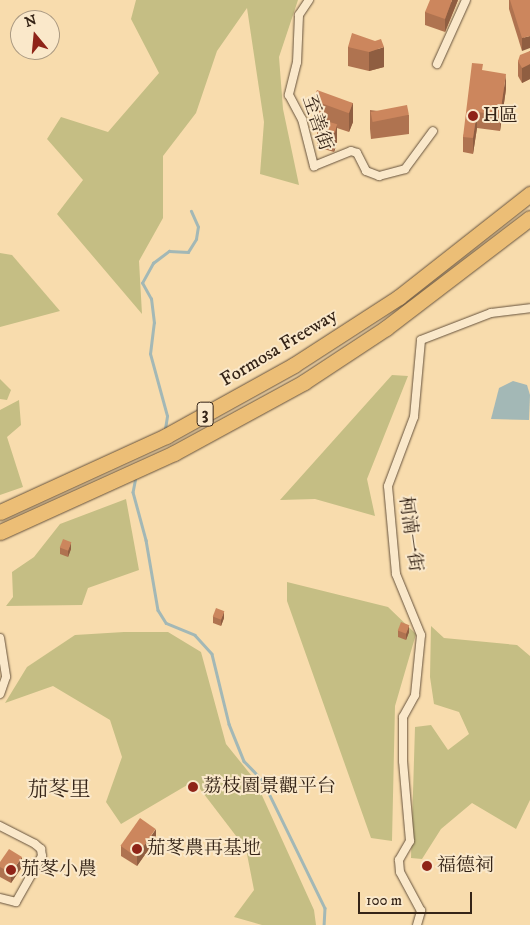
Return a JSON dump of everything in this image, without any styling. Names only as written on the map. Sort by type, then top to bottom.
[{"type":"highway","name":"Formosa Freeway","points":[[0,512],[166,436],[294,365],[399,297],[530,194]]},
{"type":"highway","name":"Formosa Freeway","points":[[0,532],[174,454],[304,382],[386,328],[530,218]]},
{"type":"street","name":"至善街","points":[[309,0],[300,15],[297,62],[289,95],[302,119],[314,166],[351,151],[357,153],[366,171],[379,176],[405,169],[433,131]]},
{"type":"street","points":[[438,64],[466,0]]},
{"type":"street","name":"柯湳一街","points":[[417,925],[421,911],[400,872],[399,860],[410,841],[403,761],[403,717],[415,694],[421,636],[396,574],[388,486],[414,417],[421,340],[492,313],[530,308]]},
{"type":"street","points":[[0,638],[6,677],[0,694]]},
{"type":"street","points":[[0,826],[35,844],[41,849],[42,856],[16,902],[0,898]]},
{"type":"shaded area","points":[[136,0],[298,0],[279,57],[283,109],[299,185],[260,174],[264,122],[247,8],[217,51],[196,113],[163,156],[163,218],[139,261],[142,314],[57,214],[83,180],[47,139],[61,117],[108,132],[159,73],[131,19]]},
{"type":"shaded area","points":[[0,253],[12,255],[60,311],[0,327]]},
{"type":"shaded area","points":[[392,375],[408,376],[367,479],[375,516],[315,499],[280,500]]},
{"type":"shaded area","points":[[0,379],[11,390],[7,400],[0,399]]},
{"type":"shaded area","points":[[513,381],[527,385],[530,395],[529,420],[491,419],[499,388]]},
{"type":"shaded area","points":[[19,400],[21,425],[7,437],[23,487],[0,495],[0,410]]},
{"type":"shaded area","points":[[126,499],[139,570],[88,588],[82,605],[6,606],[13,597],[12,572],[34,557],[60,524]]},
{"type":"shaded area","points":[[287,582],[388,607],[416,634],[395,706],[392,841],[371,838],[287,601]]},
{"type":"shaded area","points":[[431,626],[444,638],[517,645],[530,656],[530,800],[516,829],[472,803],[441,829],[422,859],[411,858],[415,727],[431,725],[448,750],[469,734],[459,712],[434,704],[430,677]]},
{"type":"shaded area","points":[[168,632],[201,652],[226,744],[255,780],[314,910],[316,925],[262,925],[234,917],[254,890],[246,849],[194,781],[121,824],[106,802],[122,757],[110,720],[53,686],[5,703],[27,667],[75,635]]},
{"type":"building","points":[[430,0],[452,0],[445,19],[425,12]]},
{"type":"building","points":[[510,0],[530,0],[530,36],[522,38]]},
{"type":"building","points":[[352,33],[375,41],[381,39],[384,47],[369,52],[348,47]]},
{"type":"building","points":[[530,51],[530,64],[522,68],[518,61],[520,55]]},
{"type":"building","points":[[472,63],[483,64],[482,70],[506,74],[500,115],[477,112],[473,138],[463,137]]},
{"type":"building","points":[[317,90],[353,103],[349,113],[313,100]]},
{"type":"building","points":[[407,105],[409,115],[373,122],[371,112]]},
{"type":"building","points":[[319,119],[337,124],[335,133],[317,128]]},
{"type":"building","points":[[63,539],[71,542],[68,551],[60,547]]},
{"type":"building","points":[[216,608],[224,611],[221,620],[213,616]]},
{"type":"building","points":[[401,622],[409,625],[406,634],[398,630]]},
{"type":"building","points":[[140,818],[156,829],[136,857],[120,846]]},
{"type":"building","points":[[9,849],[22,857],[11,873],[0,867],[0,862]]},
{"type":"waterway","points":[[165,429],[167,416],[150,354],[154,323],[151,299],[142,283],[153,263],[169,251],[188,252],[196,239],[198,227],[191,211]]},
{"type":"waterway","points":[[136,477],[133,492],[146,540],[158,610],[166,623],[195,635],[212,654],[229,724],[244,761],[263,781],[325,908],[324,925]]},
{"type":"place","name":"H區","points":[[473,116]]},
{"type":"place","name":"荔枝園景觀平台","points":[[193,787]]},
{"type":"place","name":"茄苳農再基地","points":[[137,849]]},
{"type":"place","name":"福德祠","points":[[427,866]]},
{"type":"place","name":"茄苳小農","points":[[11,870]]},
{"type":"district","name":"茄苳里","points":[[59,790]]}]
